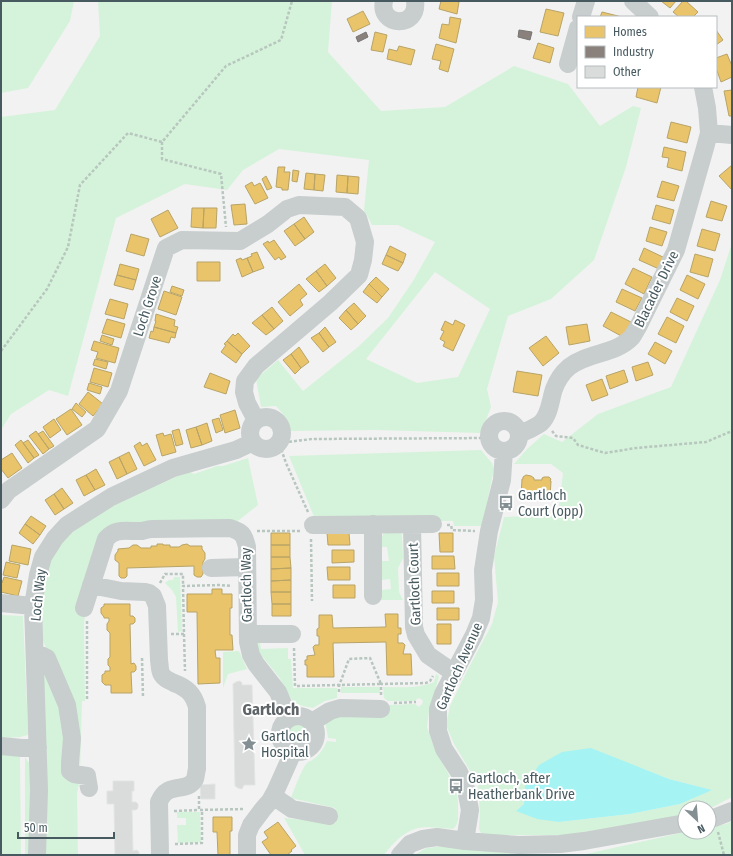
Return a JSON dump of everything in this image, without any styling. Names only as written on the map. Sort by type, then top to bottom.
[{"type":"street","points":[[384,1],[383,5],[386,15],[390,19],[401,21],[406,20],[414,12],[414,1]]},
{"type":"street","points":[[581,16],[586,1]]},
{"type":"street","points":[[633,1],[649,16]]},
{"type":"street","points":[[568,64],[577,38]]},
{"type":"street","name":"Blacader Drive","points":[[542,422],[550,408],[554,389],[560,376],[569,367],[582,359],[613,350],[632,337],[676,250],[709,134],[707,108],[703,88]]},
{"type":"street","points":[[709,134],[732,135]]},
{"type":"street","name":"Loch Grove","points":[[1,500],[10,490],[97,429],[119,392],[166,248],[182,240],[240,241],[268,224],[287,209],[298,205],[345,207],[358,218],[365,242],[363,260],[359,275],[330,303],[256,366],[245,381],[244,392],[247,403],[256,420]]},
{"type":"street","points":[[271,417],[279,423],[282,428],[282,433],[279,443],[275,446],[265,449],[260,448],[253,442],[251,437],[251,428],[256,420],[271,417]]},
{"type":"street","points":[[502,421],[508,421],[513,424],[517,428],[519,434],[519,440],[516,446],[511,450],[504,451],[494,448],[490,443],[489,438],[489,432],[492,427],[496,423],[502,421]]},
{"type":"street","points":[[519,434],[542,422]]},
{"type":"street","name":"Loch Way","points":[[37,855],[39,790],[34,606],[38,575],[43,557],[55,538],[67,525],[112,497],[173,468],[236,450],[253,442]]},
{"type":"street","points":[[489,531],[502,480],[504,451]]},
{"type":"street","points":[[373,524],[378,588]]},
{"type":"street","name":"Gartloch Court","points":[[312,528],[373,524],[433,524]]},
{"type":"street","name":"Gartloch Court","points":[[412,525],[414,627],[416,635],[428,655],[448,669]]},
{"type":"street","name":"Gartloch Way","points":[[84,608],[106,540],[109,535],[114,532],[142,531],[152,529],[230,528],[238,531],[242,534],[247,547],[248,642],[251,655],[256,664],[278,692],[289,718]]},
{"type":"street","name":"Gartloch Avenue","points":[[465,841],[470,810],[466,789],[459,772],[444,749],[438,731],[438,709],[443,694],[448,669],[474,635],[480,618],[484,600],[483,570],[489,531]]},
{"type":"street","points":[[211,568],[247,567]]},
{"type":"street","points":[[91,584],[121,591],[145,592],[152,595],[157,606],[160,669],[162,675],[167,680],[185,688],[195,699],[197,707],[197,769],[195,778],[191,783],[185,786],[168,790],[159,802],[160,855]]},
{"type":"street","points":[[1,604],[34,606]]},
{"type":"street","points":[[248,634],[292,634]]},
{"type":"street","points":[[35,652],[47,658],[66,705],[72,738],[70,771],[74,774],[87,776],[89,788]]},
{"type":"street","points":[[312,722],[330,711],[340,708],[381,705]]},
{"type":"street","points":[[295,716],[307,718],[315,727],[316,738],[310,748],[305,751],[293,752],[287,749],[280,739],[281,727],[289,718],[295,716]]},
{"type":"street","points":[[1,746],[38,748]]},
{"type":"street","points":[[247,855],[247,835],[251,825],[268,802],[293,752]]},
{"type":"street","points":[[268,802],[292,809],[329,816]]},
{"type":"street","points":[[717,816],[732,811]]},
{"type":"street","points":[[400,855],[410,844],[423,838],[436,837],[519,845],[560,844],[677,824]]},
{"type":"path","points":[[227,241],[221,174],[162,159],[162,142],[226,66],[281,40],[292,1]]},
{"type":"path","points":[[1,351],[47,289],[68,247],[80,185],[128,133],[162,142]]},
{"type":"path","points":[[542,422],[556,436],[573,438],[578,444],[605,453],[636,448],[706,442],[732,431]]},
{"type":"path","points":[[312,601],[312,528],[279,443],[312,439],[489,438]]},
{"type":"path","points":[[242,534],[312,528]]},
{"type":"path","points":[[452,530],[489,531]]},
{"type":"path","points":[[152,595],[165,574],[183,574],[185,688]]},
{"type":"path","points":[[184,586],[247,586]]},
{"type":"path","points":[[84,608],[90,610],[86,623],[88,699]]},
{"type":"path","points":[[159,634],[184,634]]},
{"type":"path","points":[[292,634],[294,639],[295,686],[426,683],[448,669]]},
{"type":"path","points":[[339,686],[349,659],[370,658],[381,684],[381,705],[388,703],[416,702]]},
{"type":"path","points":[[175,844],[202,843],[199,786],[195,778]]},
{"type":"path","points":[[174,811],[201,810],[268,802]]},
{"type":"path","points":[[717,833],[724,855]]},
{"type":"green space","points":[[1,1],[74,1],[70,21],[28,88],[1,93]]},
{"type":"green space","points":[[98,1],[332,1],[328,52],[381,111],[445,107],[514,66],[568,84],[600,126],[633,106],[641,108],[626,167],[594,260],[551,299],[508,316],[487,389],[491,407],[481,433],[375,430],[289,431],[287,419],[276,406],[261,407],[256,379],[278,360],[303,391],[358,347],[388,318],[413,281],[435,242],[398,225],[372,225],[364,210],[369,160],[279,149],[243,170],[227,190],[185,184],[116,218],[68,396],[49,390],[11,414],[1,430],[1,117],[55,110],[100,36]],"holes":[[[435,272],[490,309],[458,377],[417,383],[366,359]]]},
{"type":"green space","points":[[732,243],[732,797],[717,805],[717,800],[689,800],[711,790],[669,779],[638,767],[525,786],[524,804],[517,810],[559,822],[630,814],[677,805],[677,816],[567,835],[482,835],[479,829],[480,814],[478,784],[454,744],[446,725],[450,706],[492,624],[498,602],[494,556],[504,517],[558,515],[563,473],[551,464],[514,464],[527,449],[544,434],[562,442],[598,414],[671,387],[720,280]]},
{"type":"green space","points":[[481,450],[492,463],[494,469],[482,526],[454,526],[453,521],[315,519],[289,456]]},
{"type":"green space","points":[[248,458],[258,505],[234,524],[116,526],[85,615],[85,701],[82,701],[80,772],[67,700],[42,638],[41,610],[43,575],[57,544],[90,516],[189,471],[194,474]]},
{"type":"green space","points":[[386,532],[402,534],[403,558],[398,568],[399,592],[403,600],[367,600],[381,590],[391,589],[390,579],[381,580],[378,561],[389,561],[387,547],[382,547],[382,537]]},
{"type":"green space","points":[[174,577],[180,577],[182,631],[178,632],[176,597],[165,583],[169,580],[173,580]]},
{"type":"green space","points":[[1,615],[23,616],[28,735],[20,737],[3,738],[1,736]]},
{"type":"green space","points":[[256,643],[260,643],[261,649],[288,648],[288,659],[291,659],[293,688],[337,688],[337,698],[325,701],[313,708],[293,702],[279,677],[257,650]]},
{"type":"green space","points":[[239,651],[247,669],[228,674],[223,688],[223,652]]},
{"type":"green space","points":[[42,659],[46,661],[80,778],[77,794],[78,855],[43,855]]},
{"type":"green space","points":[[436,674],[439,676],[429,711],[427,727],[434,747],[455,786],[458,801],[458,820],[456,826],[453,829],[435,827],[418,828],[408,832],[399,838],[384,855],[305,855],[284,818],[336,823],[335,808],[291,798],[307,763],[319,754],[327,741],[336,742],[336,739],[328,738],[325,721],[330,716],[388,705],[415,704],[419,707],[423,701],[418,698],[415,701],[388,701],[384,698],[383,687],[422,686],[434,682]]},
{"type":"green space","points":[[341,687],[380,687],[380,693],[341,693]]},
{"type":"green space","points":[[299,723],[307,726],[310,734],[307,742],[299,745],[291,742],[288,734],[291,726]]},
{"type":"green space","points":[[1,754],[20,756],[21,855],[1,855]]},
{"type":"green space","points":[[25,757],[28,762],[32,762],[32,855],[25,855]]},
{"type":"green space","points":[[177,812],[200,812],[201,842],[178,843],[177,825],[186,825],[186,818],[177,818]]},
{"type":"green space","points":[[732,821],[732,855],[522,855],[586,854],[677,834],[677,840],[717,840],[717,826]]},
{"type":"green space","points":[[446,846],[522,855],[415,855],[426,848]]},
{"type":"water","points":[[591,748],[669,779],[712,790],[689,800],[677,800],[677,805],[630,814],[559,822],[537,819],[516,811],[524,804],[525,786],[539,765],[562,752]]},
{"type":"building: Homes","points":[[441,1],[459,2],[457,14],[439,9]]},
{"type":"building: Homes","points":[[661,1],[676,1],[670,8]]},
{"type":"building: Homes","points":[[683,1],[686,1],[698,12],[694,16],[678,16],[673,12]]},
{"type":"building: Homes","points":[[546,9],[564,13],[558,36],[540,32]]},
{"type":"building: Homes","points":[[363,11],[370,24],[353,32],[347,19]]},
{"type":"building: Homes","points":[[602,12],[618,16],[600,16]]},
{"type":"building: Homes","points":[[450,17],[461,19],[456,43],[439,38],[442,24],[449,25]]},
{"type":"building: Homes","points":[[717,31],[723,40],[717,44]]},
{"type":"building: Homes","points":[[375,32],[387,35],[383,52],[371,50]]},
{"type":"building: Homes","points":[[538,43],[554,48],[550,63],[533,58]]},
{"type":"building: Homes","points":[[436,44],[454,49],[448,72],[439,69],[441,61],[432,59]]},
{"type":"building: Homes","points":[[399,46],[415,50],[411,65],[387,59],[389,49],[397,51]]},
{"type":"building: Homes","points":[[727,54],[732,66],[732,77],[721,82],[717,71],[717,58]]},
{"type":"building: Homes","points":[[638,88],[661,88],[657,103],[636,97]]},
{"type":"building: Homes","points":[[732,90],[732,116],[729,116],[724,91]]},
{"type":"building: Homes","points":[[671,122],[691,127],[687,143],[667,138]]},
{"type":"building: Homes","points":[[664,147],[686,152],[682,171],[667,167],[669,158],[662,157]]},
{"type":"building: Homes","points":[[732,165],[732,190],[719,176]]},
{"type":"building: Homes","points":[[278,167],[285,167],[284,172],[290,172],[288,190],[282,190],[282,188],[276,187]]},
{"type":"building: Homes","points":[[293,170],[299,171],[297,182],[292,181]]},
{"type":"building: Homes","points":[[306,173],[315,174],[314,190],[304,189]]},
{"type":"building: Homes","points":[[315,174],[325,175],[323,191],[314,190]]},
{"type":"building: Homes","points":[[337,175],[348,176],[347,193],[336,192]]},
{"type":"building: Homes","points":[[266,176],[272,188],[267,190],[262,179]]},
{"type":"building: Homes","points":[[348,176],[359,177],[358,194],[347,193]]},
{"type":"building: Homes","points":[[662,181],[679,186],[674,201],[657,197]]},
{"type":"building: Homes","points":[[252,182],[254,186],[260,183],[268,198],[255,204],[245,186]]},
{"type":"building: Homes","points":[[711,201],[727,206],[722,221],[706,217]]},
{"type":"building: Homes","points":[[245,204],[247,224],[234,225],[231,205]]},
{"type":"building: Homes","points":[[656,205],[674,210],[670,224],[652,219]]},
{"type":"building: Homes","points":[[192,208],[204,208],[203,228],[191,227]]},
{"type":"building: Homes","points":[[204,208],[217,208],[216,228],[203,228]]},
{"type":"building: Homes","points":[[168,210],[178,228],[160,237],[151,219]]},
{"type":"building: Homes","points":[[304,217],[314,232],[305,239],[294,224]]},
{"type":"building: Homes","points":[[294,224],[305,239],[295,246],[284,231]]},
{"type":"building: Homes","points":[[650,227],[667,232],[662,246],[646,241]]},
{"type":"building: Homes","points":[[702,229],[720,234],[715,251],[697,246]]},
{"type":"building: Homes","points":[[131,234],[149,239],[144,256],[126,251]]},
{"type":"building: Homes","points":[[274,240],[286,257],[281,260],[279,257],[275,260],[263,244]]},
{"type":"building: Homes","points":[[390,246],[406,254],[403,263],[386,255]]},
{"type":"building: Homes","points":[[644,248],[665,258],[659,269],[639,260]]},
{"type":"building: Homes","points":[[257,252],[264,268],[253,272],[247,258],[252,256],[251,254]]},
{"type":"building: Homes","points":[[695,254],[713,259],[708,277],[690,272]]},
{"type":"building: Homes","points":[[386,255],[403,263],[398,271],[382,264]]},
{"type":"building: Homes","points":[[241,258],[242,260],[247,258],[253,272],[242,277],[236,260]]},
{"type":"building: Homes","points":[[197,262],[220,262],[220,281],[197,281]]},
{"type":"building: Homes","points":[[120,264],[139,269],[136,280],[117,275]]},
{"type":"building: Homes","points":[[325,264],[336,278],[327,286],[316,271]]},
{"type":"building: Homes","points":[[633,268],[652,277],[644,294],[625,284]]},
{"type":"building: Homes","points":[[316,271],[327,286],[319,292],[306,279]]},
{"type":"building: Homes","points":[[117,275],[136,280],[133,290],[114,285]]},
{"type":"building: Homes","points":[[687,275],[705,284],[698,299],[680,290]]},
{"type":"building: Homes","points":[[376,277],[389,289],[382,297],[369,284]]},
{"type":"building: Homes","points":[[299,284],[307,294],[300,300],[303,305],[290,316],[278,302]]},
{"type":"building: Homes","points":[[369,284],[382,297],[377,303],[363,292]]},
{"type":"building: Homes","points":[[172,286],[184,290],[182,296],[170,292]]},
{"type":"building: Homes","points":[[622,289],[642,298],[635,311],[616,302]]},
{"type":"building: Homes","points":[[164,291],[182,297],[176,315],[158,309]]},
{"type":"building: Homes","points":[[677,298],[694,306],[687,321],[670,312]]},
{"type":"building: Homes","points":[[110,299],[128,304],[124,319],[105,314]]},
{"type":"building: Homes","points":[[354,303],[366,316],[358,324],[346,310]]},
{"type":"building: Homes","points":[[272,307],[283,321],[274,329],[262,315]]},
{"type":"building: Homes","points":[[346,310],[358,324],[351,330],[339,318]]},
{"type":"building: Homes","points":[[611,312],[631,322],[623,337],[603,326]]},
{"type":"building: Homes","points":[[156,314],[175,320],[174,326],[178,327],[176,333],[154,327]]},
{"type":"building: Homes","points":[[262,315],[274,329],[266,335],[252,323]]},
{"type":"building: Homes","points":[[667,317],[684,326],[676,343],[658,334]]},
{"type":"building: Homes","points":[[107,319],[125,324],[121,338],[102,333]]},
{"type":"building: Homes","points":[[455,320],[465,325],[453,351],[443,346],[445,342],[440,339],[444,331],[441,330],[445,321],[453,325]]},
{"type":"building: Homes","points":[[587,324],[590,341],[569,345],[566,327]]},
{"type":"building: Homes","points":[[154,327],[176,333],[175,338],[171,337],[169,343],[149,338]]},
{"type":"building: Homes","points":[[325,327],[336,342],[329,347],[319,333]]},
{"type":"building: Homes","points":[[238,333],[250,346],[242,354],[227,341],[233,334],[235,336]]},
{"type":"building: Homes","points":[[319,333],[329,347],[323,352],[311,338]]},
{"type":"building: Homes","points":[[102,335],[114,339],[112,345],[100,341]]},
{"type":"building: Homes","points":[[546,336],[559,353],[543,366],[529,348]]},
{"type":"building: Homes","points":[[94,341],[119,348],[115,363],[96,358],[98,352],[91,350]]},
{"type":"building: Homes","points":[[227,341],[242,354],[236,363],[221,352]]},
{"type":"building: Homes","points":[[655,342],[672,351],[665,364],[648,354]]},
{"type":"building: Homes","points":[[299,347],[309,362],[301,368],[291,354]]},
{"type":"building: Homes","points":[[291,354],[301,368],[295,374],[283,360]]},
{"type":"building: Homes","points":[[95,359],[108,362],[106,369],[93,365]]},
{"type":"building: Homes","points":[[648,362],[653,375],[636,381],[632,367]]},
{"type":"building: Homes","points":[[94,368],[112,373],[108,387],[90,382]]},
{"type":"building: Homes","points":[[624,370],[628,382],[610,389],[606,376]]},
{"type":"building: Homes","points":[[517,371],[542,375],[538,396],[513,392]]},
{"type":"building: Homes","points":[[210,373],[230,381],[226,394],[204,387]]},
{"type":"building: Homes","points":[[602,379],[608,395],[592,401],[586,385]]},
{"type":"building: Homes","points":[[89,383],[102,387],[100,394],[87,390]]},
{"type":"building: Homes","points":[[88,392],[103,404],[93,416],[79,404]]},
{"type":"building: Homes","points":[[76,403],[86,412],[82,417],[72,409]]},
{"type":"building: Homes","points":[[71,409],[82,425],[67,435],[56,419]]},
{"type":"building: Homes","points":[[235,410],[240,428],[225,433],[220,415]]},
{"type":"building: Homes","points":[[219,418],[223,430],[216,433],[212,420]]},
{"type":"building: Homes","points":[[54,419],[61,430],[50,438],[43,427]]},
{"type":"building: Homes","points":[[207,423],[212,441],[202,445],[196,427]]},
{"type":"building: Homes","points":[[196,427],[202,445],[191,448],[186,430]]},
{"type":"building: Homes","points":[[179,429],[183,444],[176,446],[172,431]]},
{"type":"building: Homes","points":[[36,431],[49,449],[43,454],[29,436]]},
{"type":"building: Homes","points":[[43,431],[54,446],[49,449],[38,434]]},
{"type":"building: Homes","points":[[163,433],[164,436],[171,434],[176,452],[162,456],[156,435]]},
{"type":"building: Homes","points":[[21,440],[34,458],[28,463],[15,445]]},
{"type":"building: Homes","points":[[28,440],[39,455],[34,458],[23,443]]},
{"type":"building: Homes","points":[[140,442],[142,446],[147,443],[156,460],[144,466],[134,446]]},
{"type":"building: Homes","points":[[129,452],[137,469],[127,474],[119,457]]},
{"type":"building: Homes","points":[[12,453],[22,468],[8,478],[1,469],[1,460]]},
{"type":"building: Homes","points":[[119,457],[127,474],[117,479],[109,462]]},
{"type":"building: Homes","points":[[96,469],[105,485],[95,490],[86,475]]},
{"type":"building: Homes","points":[[86,475],[95,490],[84,496],[76,480]]},
{"type":"building: Homes","points":[[526,475],[531,476],[534,480],[542,480],[544,477],[549,477],[551,479],[550,498],[521,497],[522,479]]},
{"type":"building: Homes","points":[[62,488],[73,503],[64,509],[54,494]]},
{"type":"building: Homes","points":[[54,494],[64,509],[55,515],[45,500]]},
{"type":"building: Homes","points":[[31,516],[46,526],[40,535],[25,524]]},
{"type":"building: Homes","points":[[25,524],[40,535],[33,544],[19,533]]},
{"type":"building: Homes","points":[[271,533],[290,533],[290,545],[271,545]]},
{"type":"building: Homes","points":[[327,533],[349,533],[350,545],[328,545]]},
{"type":"building: Homes","points":[[439,533],[453,533],[453,552],[440,552]]},
{"type":"building: Homes","points":[[157,544],[170,545],[170,547],[179,547],[187,544],[190,546],[202,546],[205,553],[205,559],[203,562],[203,574],[201,577],[194,575],[194,566],[127,568],[127,576],[125,578],[121,578],[119,576],[119,563],[115,560],[115,555],[118,549],[129,548],[133,545],[137,545],[141,548],[151,548],[151,546],[157,546]]},
{"type":"building: Homes","points":[[12,545],[31,549],[28,565],[9,561]]},
{"type":"building: Homes","points":[[271,545],[290,545],[290,557],[271,557]]},
{"type":"building: Homes","points":[[332,550],[354,550],[354,562],[332,563]]},
{"type":"building: Homes","points":[[432,556],[454,556],[455,569],[432,569]]},
{"type":"building: Homes","points":[[271,557],[290,557],[291,568],[271,569]]},
{"type":"building: Homes","points":[[6,562],[20,565],[17,578],[3,575]]},
{"type":"building: Homes","points":[[327,567],[350,567],[350,580],[328,580]]},
{"type":"building: Homes","points":[[291,568],[291,580],[271,581],[271,569]]},
{"type":"building: Homes","points":[[437,573],[459,573],[459,586],[437,586]]},
{"type":"building: Homes","points":[[4,577],[22,581],[18,596],[1,592],[1,583]]},
{"type":"building: Homes","points":[[291,580],[291,592],[271,592],[271,581]]},
{"type":"building: Homes","points":[[333,585],[355,585],[355,598],[333,598]]},
{"type":"building: Homes","points":[[212,589],[222,589],[222,594],[232,594],[232,608],[230,608],[230,635],[232,635],[233,650],[215,650],[216,658],[220,658],[220,683],[198,684],[197,612],[187,612],[187,594],[212,594]]},
{"type":"building: Homes","points":[[432,591],[454,591],[454,603],[432,603]]},
{"type":"building: Homes","points":[[271,592],[291,592],[291,604],[272,604]]},
{"type":"building: Homes","points":[[104,604],[130,604],[130,616],[135,618],[135,622],[130,624],[131,664],[134,663],[136,666],[136,670],[131,672],[132,693],[111,693],[111,685],[105,685],[102,682],[102,675],[105,671],[110,671],[108,659],[110,657],[110,633],[107,630],[109,618],[104,618],[101,613],[101,608]]},
{"type":"building: Homes","points":[[272,604],[291,604],[291,616],[272,616]]},
{"type":"building: Homes","points":[[437,608],[459,608],[459,620],[437,620]]},
{"type":"building: Homes","points":[[385,614],[398,614],[398,628],[401,628],[401,634],[398,634],[398,643],[403,643],[405,645],[403,654],[411,654],[412,675],[387,675],[386,642],[333,643],[334,677],[307,677],[307,665],[305,665],[305,660],[307,660],[307,656],[315,655],[313,647],[315,645],[319,645],[317,629],[319,628],[319,615],[332,615],[333,628],[386,627]]},
{"type":"building: Homes","points":[[437,624],[451,624],[451,644],[437,644]]},
{"type":"building: Homes","points":[[213,817],[232,817],[232,831],[230,831],[230,855],[218,855],[217,832],[213,832]]},
{"type":"building: Homes","points":[[278,822],[296,846],[287,855],[271,855],[262,842],[268,838],[264,832]]},
{"type":"building: Industry","points":[[519,30],[532,32],[530,40],[518,37]]},
{"type":"building: Industry","points":[[366,32],[368,37],[358,42],[356,37]]},
{"type":"building: Other","points":[[240,681],[242,685],[252,685],[255,785],[244,785],[242,789],[235,786],[233,684]]},
{"type":"building: Other","points":[[113,781],[134,781],[132,802],[136,802],[138,804],[138,808],[136,810],[132,810],[133,851],[137,850],[139,855],[115,855],[114,804],[107,804],[107,791],[113,791]]},
{"type":"building: Other","points":[[215,784],[215,799],[201,799],[200,785]]},
{"type":"place","name":"Gartloch Court (opp)","points":[[506,503]]},
{"type":"place","name":"Gartloch Hospital","points":[[249,744]]},
{"type":"place","name":"Gartloch, after Heatherbank Drive","points":[[456,786]]},
{"type":"district","name":"Gartloch","points":[[271,709]]}]
